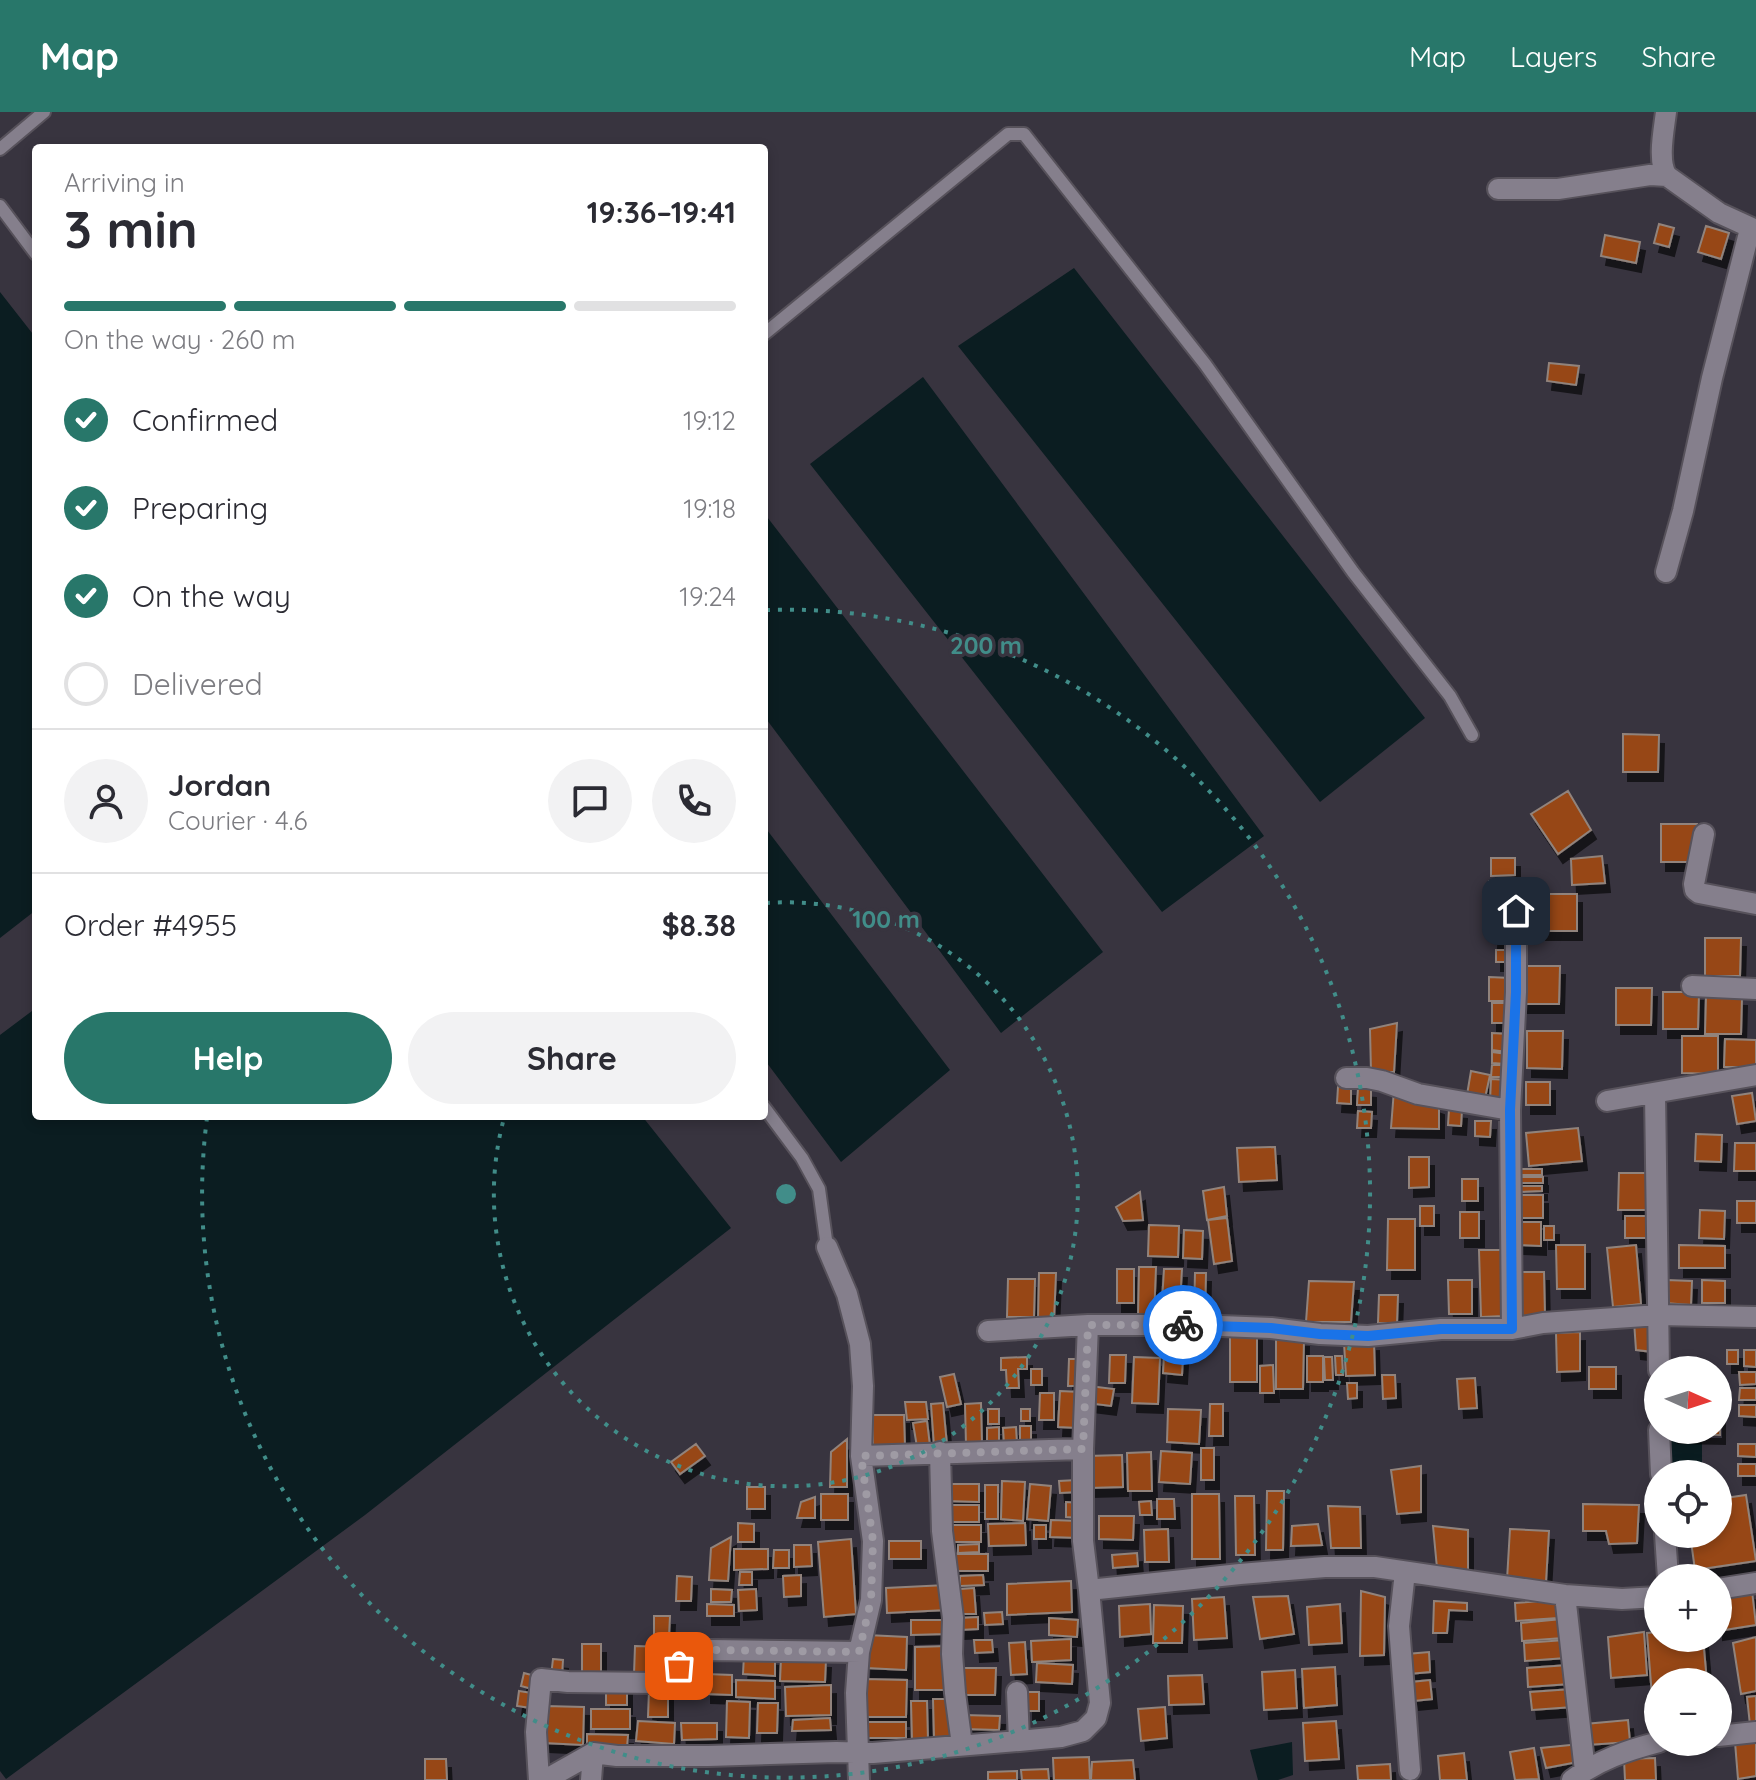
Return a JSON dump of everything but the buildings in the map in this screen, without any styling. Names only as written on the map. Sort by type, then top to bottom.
[{"type":"street","points":[[1666,112],[1663,170],[1667,176],[1719,213],[1753,230],[1712,378],[1683,511],[1666,572]]},
{"type":"street","points":[[1498,189],[1558,189],[1650,175],[1667,176]]},
{"type":"street","points":[[1704,834],[1695,890],[1756,904]]},
{"type":"street","points":[[1512,1329],[1510,1110],[1516,992],[1516,911]]},
{"type":"street","points":[[1692,986],[1756,989]]},
{"type":"street","points":[[1607,1101],[1756,1075]]},
{"type":"street","points":[[1346,1078],[1367,1078],[1418,1094],[1510,1110]]},
{"type":"street","points":[[1655,1094],[1659,1356]]},
{"type":"street","points":[[827,1247],[847,1294],[860,1344],[863,1386],[861,1456],[873,1541],[871,1600],[859,1652],[856,1693],[859,1780]]},
{"type":"street","points":[[988,1331],[1088,1325],[1256,1327],[1368,1336],[1441,1329],[1512,1329],[1543,1323],[1659,1315],[1756,1317]]},
{"type":"street","points":[[545,1780],[593,1753],[708,1756],[873,1753],[1061,1737],[1083,1731],[1096,1718],[1100,1703],[1083,1541],[1088,1325]]},
{"type":"street","points":[[861,1456],[1083,1449]]},
{"type":"street","points":[[940,1452],[942,1531],[953,1618],[953,1667],[962,1745]]},
{"type":"street","points":[[1089,1590],[1325,1567],[1375,1567],[1565,1595],[1644,1598]]},
{"type":"street","points":[[1405,1572],[1399,1626],[1410,1770]]},
{"type":"street","points":[[1732,1587],[1756,1583]]},
{"type":"street","points":[[1565,1595],[1578,1775],[1627,1750],[1644,1746]]},
{"type":"street","points":[[539,1780],[536,1732],[541,1679],[658,1683],[673,1679],[679,1666],[691,1653],[709,1650],[859,1652]]},
{"type":"street","points":[[1017,1692],[1019,1741]]},
{"type":"street","points":[[1732,1735],[1756,1732]]},
{"type":"street","points":[[591,1780],[593,1753]]},
{"type":"lane","points":[[0,149],[44,112]]},
{"type":"lane","points":[[768,331],[1008,134],[1024,134],[1205,364],[1353,572],[1450,696],[1472,735]]},
{"type":"lane","points":[[0,206],[32,249]]},
{"type":"lane","points":[[768,1112],[802,1158],[819,1189],[827,1247]]},
{"type":"shaded area","points":[[1074,268],[1425,718],[1320,802],[958,346]]},
{"type":"shaded area","points":[[0,292],[32,333],[32,913],[0,938]]},
{"type":"shaded area","points":[[923,377],[1264,836],[1162,912],[810,464]]},
{"type":"shaded area","points":[[768,518],[1103,952],[1001,1033],[768,721]]},
{"type":"shaded area","points":[[768,831],[950,1070],[841,1162],[768,1064]]},
{"type":"shaded area","points":[[32,1011],[32,1120],[645,1120],[731,1228],[365,1515],[6,1779],[0,1771],[0,1035]]},
{"type":"shaded area","points":[[1668,1444],[1702,1444],[1702,1460],[1667,1460]]},
{"type":"shaded area","points":[[1292,1742],[1293,1775],[1278,1780],[1258,1780],[1250,1750]]},
{"type":"way so far","points":[[679,1666],[691,1653],[709,1650],[859,1652],[871,1600],[873,1541],[861,1456],[1083,1449],[1088,1325],[1183,1325]]},
{"type":"route","points":[[1183,1325],[1368,1336],[1441,1329],[1512,1329],[1510,1110],[1516,992],[1516,911]]}]
